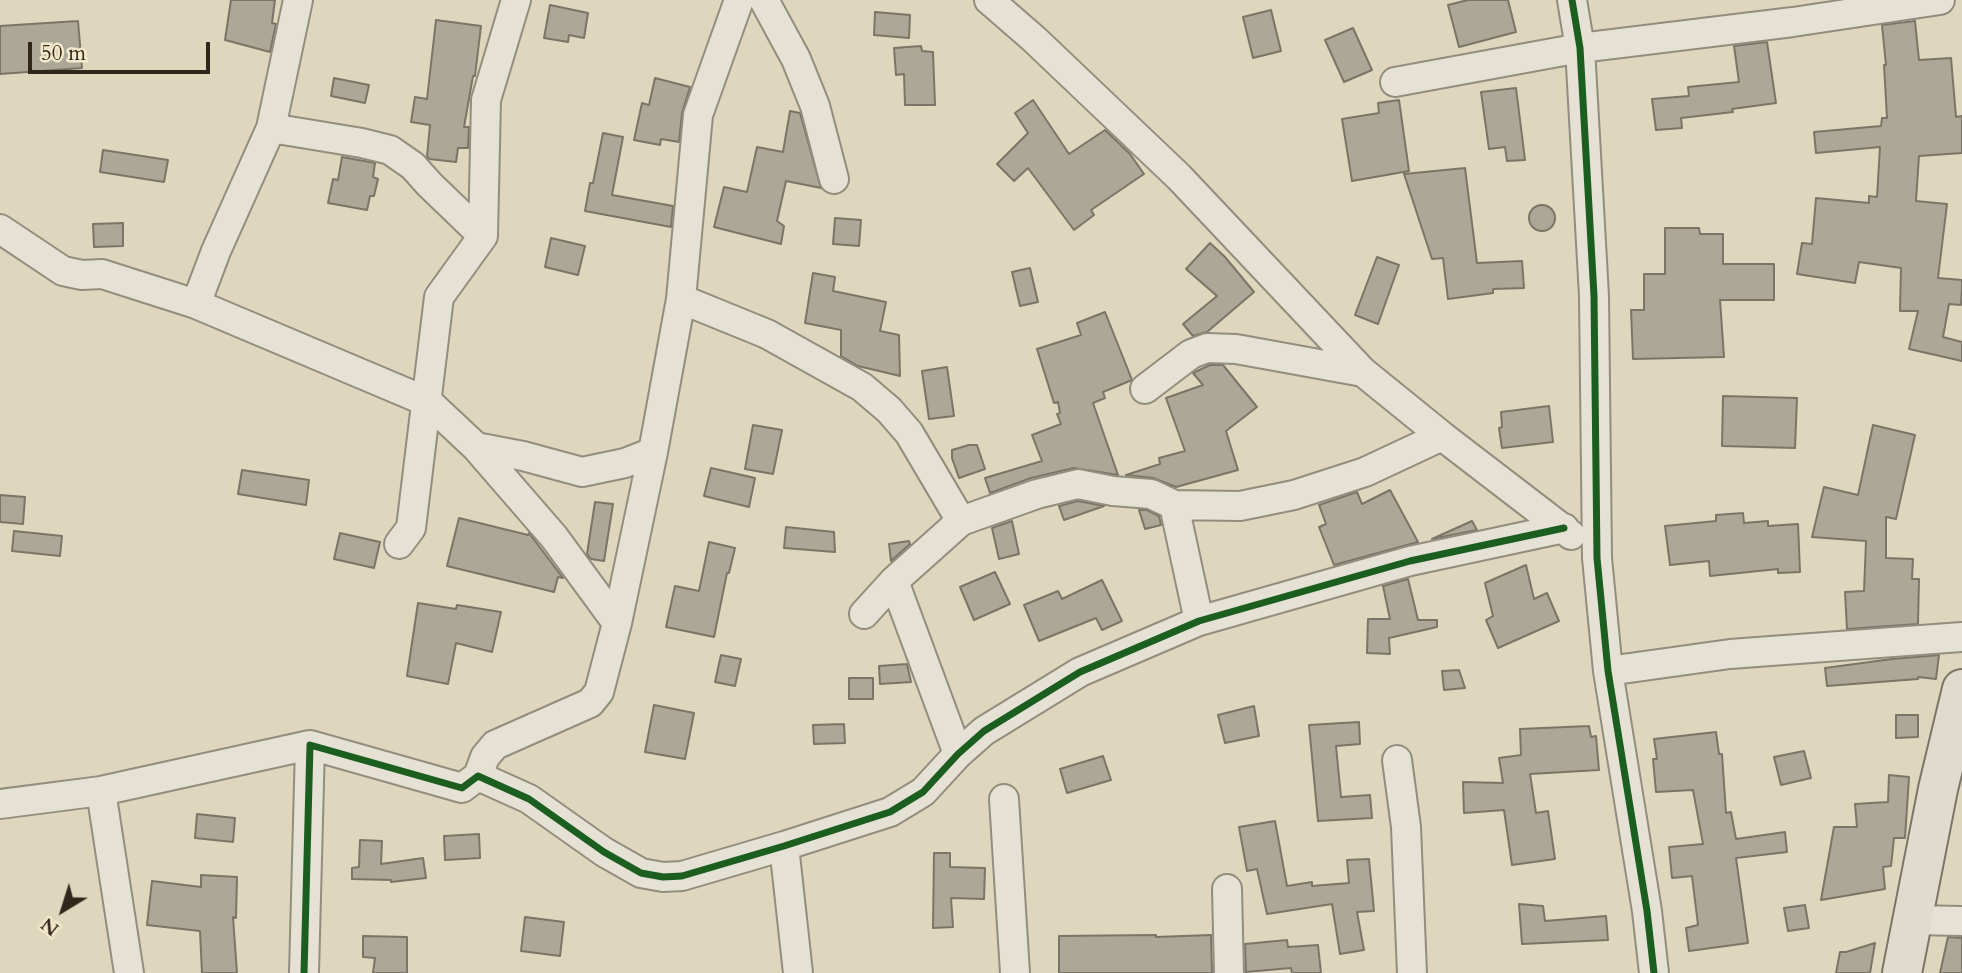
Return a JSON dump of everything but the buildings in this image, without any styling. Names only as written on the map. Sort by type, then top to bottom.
[{"type":"highway","points":[[1902,973],[1938,789],[1961,694]]},
{"type":"street","points":[[196,304],[216,251],[271,128],[298,0]]},
{"type":"street","points":[[399,544],[411,528],[439,297],[483,236],[486,100],[516,0]]},
{"type":"street","points":[[0,804],[100,791],[310,745],[462,788],[478,776],[485,757],[495,745],[590,703],[599,692],[617,623],[653,452],[681,299],[698,115],[739,0]]},
{"type":"street","points":[[764,0],[796,59],[815,106],[834,179]]},
{"type":"street","points":[[989,0],[1034,39],[1178,177],[1363,372],[1442,436],[1564,528],[1597,558]]},
{"type":"street","points":[[1572,0],[1580,48],[1594,296],[1597,558],[1608,671],[1647,911],[1654,973]]},
{"type":"street","points":[[1395,82],[1792,11],[1940,0]]},
{"type":"street","points":[[271,128],[362,142],[390,150],[413,166],[483,236]]},
{"type":"street","points":[[0,229],[63,271],[82,275],[102,274],[196,304],[428,402],[476,447],[554,537],[617,623]]},
{"type":"street","points":[[681,299],[767,334],[862,387],[889,410],[909,433],[961,521]]},
{"type":"street","points":[[1145,389],[1191,354],[1207,348],[1236,349],[1363,372]]},
{"type":"street","points":[[864,614],[894,581],[961,521],[1037,494],[1078,484],[1113,491],[1151,494],[1174,505],[1240,506],[1294,495],[1365,472],[1442,436]]},
{"type":"street","points":[[476,447],[582,472],[625,463],[653,452]]},
{"type":"street","points":[[1174,505],[1199,621]]},
{"type":"street","points":[[478,776],[529,799],[604,852],[641,873],[663,877],[682,876],[890,812],[923,792],[958,754],[984,731],[1080,672],[1199,621],[1410,561],[1564,528]]},
{"type":"street","points":[[894,581],[958,754]]},
{"type":"street","points":[[1608,671],[1730,654],[1962,637]]},
{"type":"street","points":[[304,973],[310,745]]},
{"type":"street","points":[[1397,760],[1406,827],[1412,973]]},
{"type":"street","points":[[100,791],[129,973]]},
{"type":"street","points":[[1004,799],[1015,973]]},
{"type":"street","points":[[784,846],[798,973]]},
{"type":"street","points":[[1227,889],[1229,973]]},
{"type":"street","points":[[1913,920],[1962,921]]},
{"type":"cycle path","points":[[1572,0],[1580,48],[1594,296],[1597,558],[1608,671],[1647,911],[1654,973]]},
{"type":"cycle path","points":[[304,973],[310,745],[462,788],[478,776],[529,799],[604,852],[641,873],[663,877],[682,876],[890,812],[923,792],[958,754],[984,731],[1080,672],[1199,621],[1410,561],[1564,528]]}]
